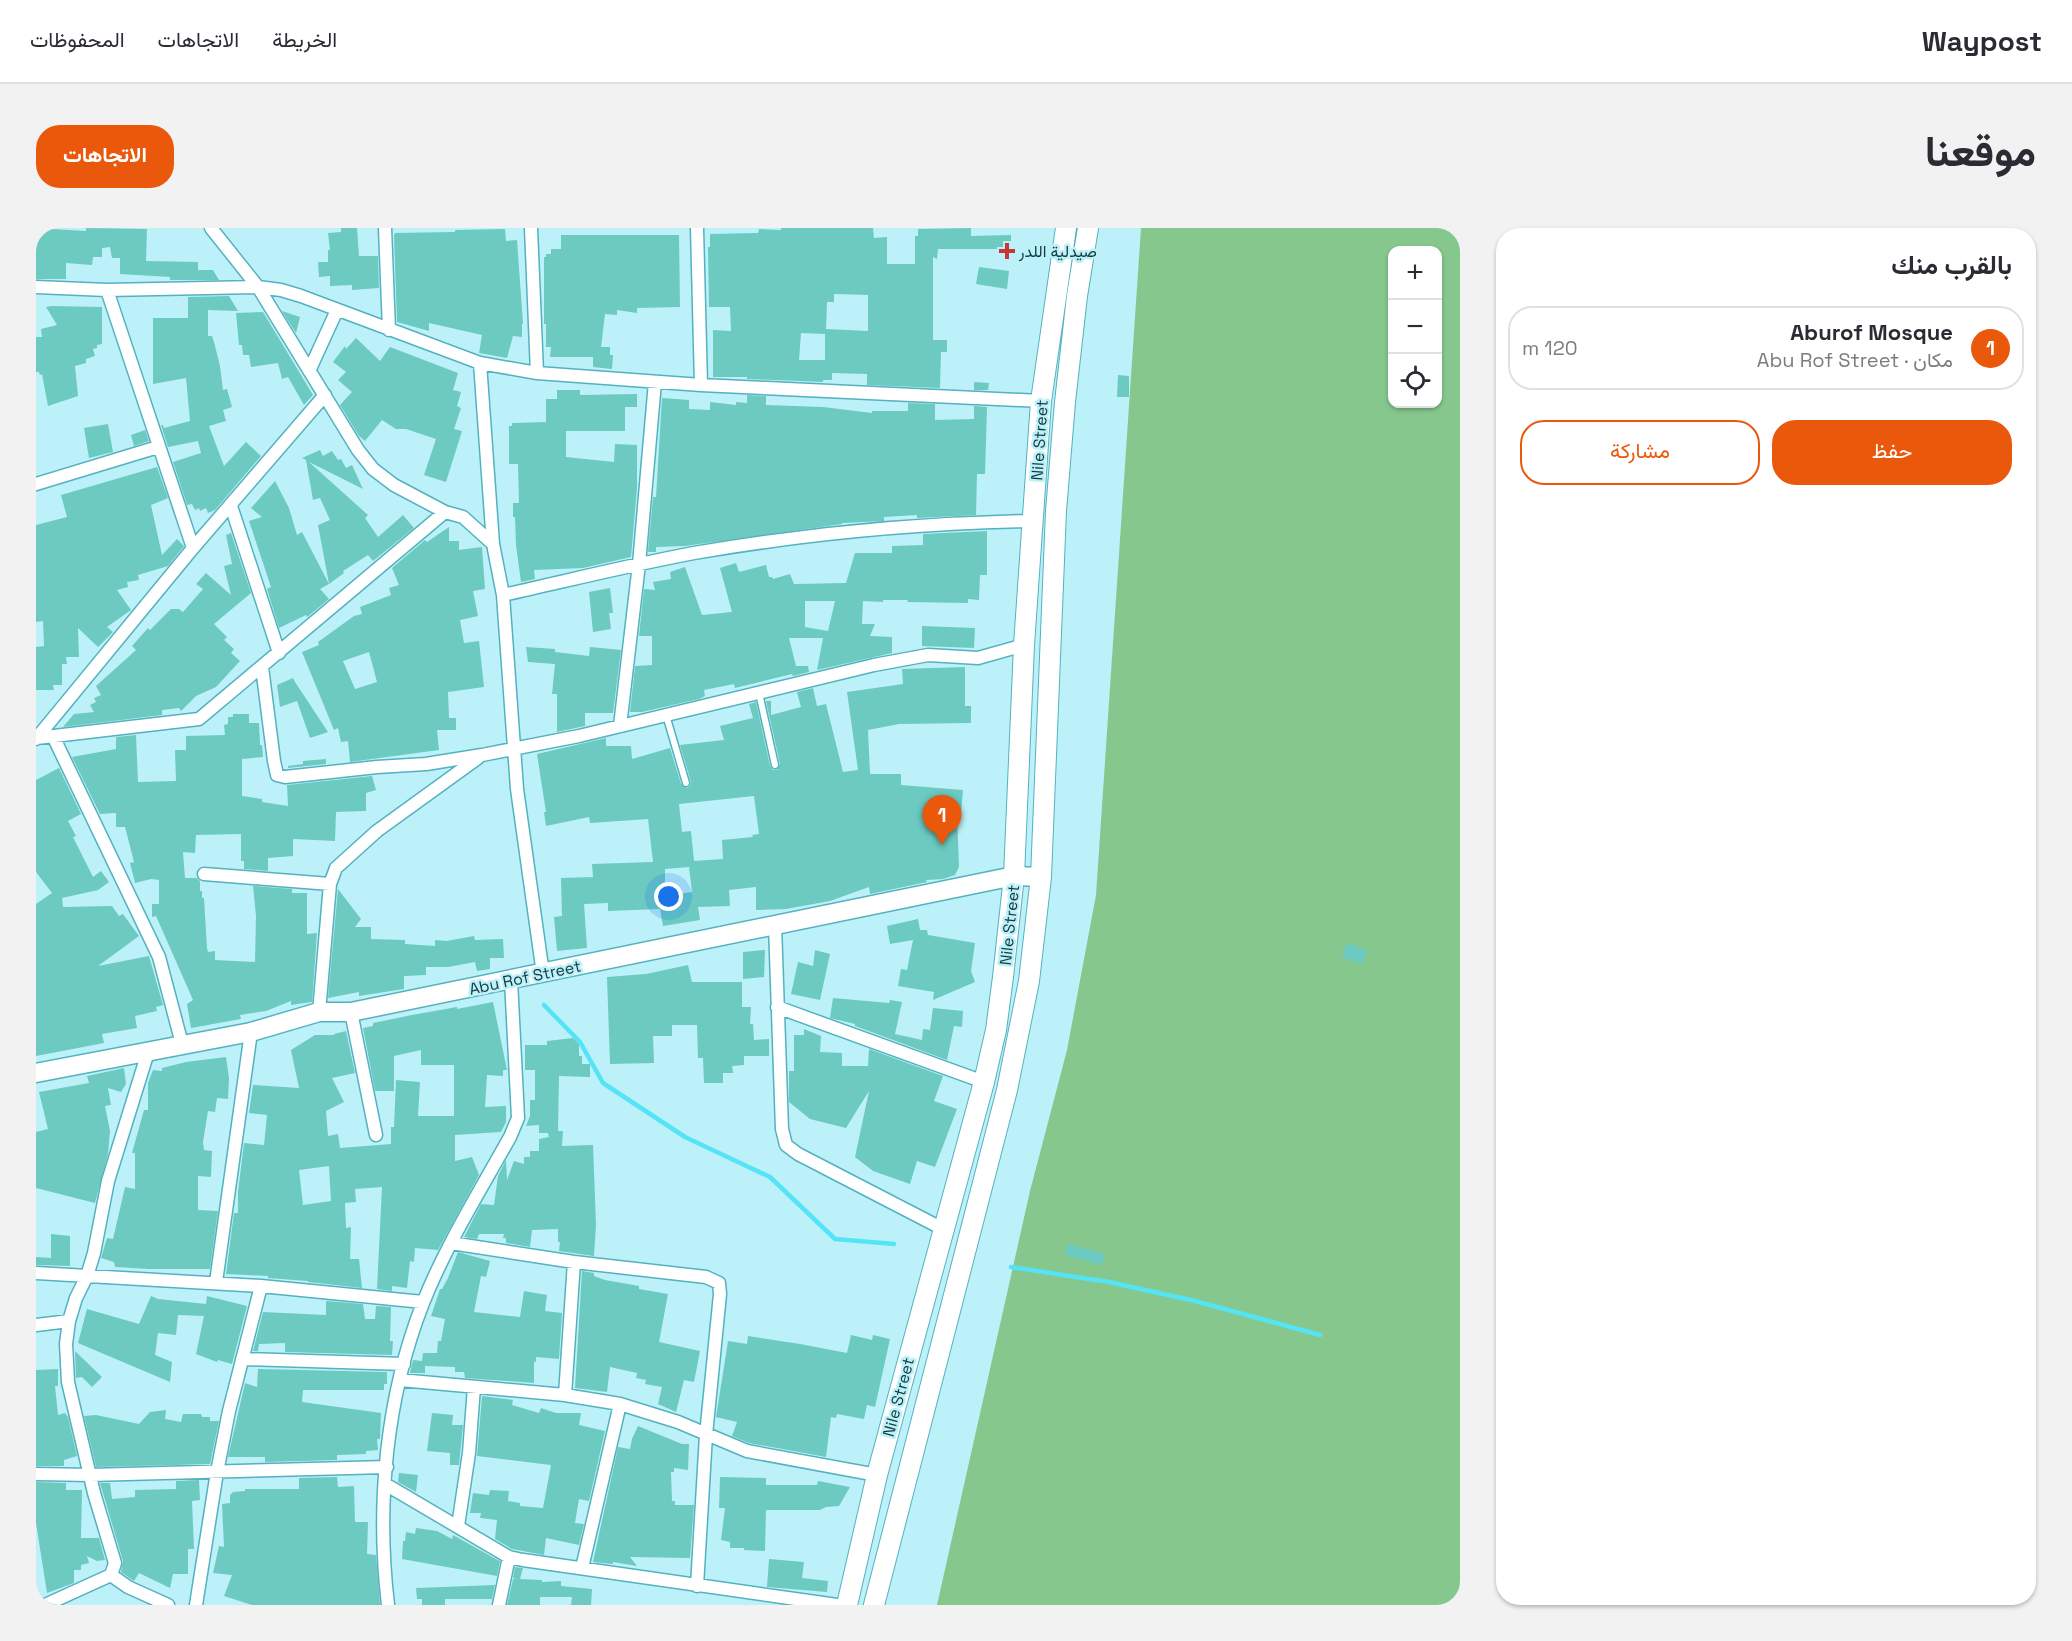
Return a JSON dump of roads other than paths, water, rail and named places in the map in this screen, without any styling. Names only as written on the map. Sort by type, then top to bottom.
[{"type":"main road","name":"Nile Street","points":[[847,1605],[877,1475],[984,1083],[1002,987],[1014,876],[1024,645],[1041,400],[1066,228]]},
{"type":"main road","name":"Nile Street","points":[[874,1605],[1007,1090],[1029,981],[1041,877],[1056,512],[1067,378],[1088,228]]},
{"type":"street","points":[[211,228],[258,287],[358,450],[374,469],[394,485],[445,512],[463,517],[493,544]]},
{"type":"street","points":[[386,228],[389,330]]},
{"type":"street","points":[[531,228],[537,373]]},
{"type":"street","points":[[697,228],[702,385]]},
{"type":"street","points":[[36,287],[107,290],[258,287],[280,290],[480,363],[537,373],[702,385],[1041,400]]},
{"type":"street","points":[[107,290],[193,548]]},
{"type":"street","points":[[310,369],[337,310]]},
{"type":"street","points":[[480,363],[493,544],[503,596],[513,749],[543,974]]},
{"type":"street","points":[[620,726],[639,564],[655,382]]},
{"type":"street","points":[[37,739],[193,548],[325,395]]},
{"type":"street","points":[[36,484],[159,447]]},
{"type":"street","points":[[231,506],[279,653]]},
{"type":"street","points":[[37,739],[199,719],[445,512]]},
{"type":"street","points":[[503,596],[639,564],[735,546],[951,524],[1033,520]]},
{"type":"street","points":[[262,668],[277,775],[285,777],[377,766],[426,764],[482,755],[666,716],[896,661],[928,655],[978,658],[1024,645]]},
{"type":"street","points":[[53,736],[159,957],[182,1044]]},
{"type":"street","points":[[320,1012],[330,884],[336,868],[377,831],[482,755]]},
{"type":"street","points":[[204,874],[330,884]]},
{"type":"street","name":"Abu Rof Street","points":[[36,1073],[251,1032],[320,1012],[351,1012],[1014,876],[1041,877]]},
{"type":"street","points":[[775,925],[782,1129],[786,1145],[798,1154],[945,1230]]},
{"type":"street","points":[[388,1605],[382,1530],[385,1484],[393,1416],[404,1364],[423,1302],[518,1118],[511,980]]},
{"type":"street","points":[[777,1007],[984,1083]]},
{"type":"street","points":[[351,1012],[376,1135]]},
{"type":"street","points":[[216,1282],[251,1032]]},
{"type":"street","points":[[45,1605],[111,1575],[115,1563],[90,1475],[68,1382],[66,1344],[69,1321],[76,1298],[87,1276],[108,1181],[148,1052]]},
{"type":"street","points":[[451,1244],[574,1262],[706,1277],[718,1283],[720,1294],[706,1435],[698,1586]]},
{"type":"street","points":[[565,1395],[574,1262]]},
{"type":"street","points":[[36,1273],[216,1282],[423,1302]]},
{"type":"street","points":[[196,1605],[216,1472],[261,1286]]},
{"type":"street","points":[[36,1325],[69,1321]]},
{"type":"street","points":[[242,1359],[404,1364]]},
{"type":"street","points":[[400,1380],[565,1395],[620,1404],[678,1422],[747,1451],[877,1475]]},
{"type":"street","points":[[458,1526],[469,1453],[474,1387]]},
{"type":"street","points":[[582,1568],[620,1404]]},
{"type":"street","points":[[36,1474],[90,1475],[387,1467]]},
{"type":"street","points":[[385,1484],[509,1557],[837,1605]]},
{"type":"street","points":[[499,1605],[509,1557]]},
{"type":"street","points":[[111,1575],[128,1587],[168,1605]]},
{"type":"lane","points":[[759,693],[775,765]]},
{"type":"lane","points":[[666,716],[686,783]]},
{"type":"waterway","points":[[544,1005],[580,1042],[603,1083],[685,1137],[770,1177],[835,1239],[894,1244]]},
{"type":"waterway","points":[[1011,1267],[1109,1282],[1195,1301],[1320,1335]]},
{"type":"place","name":"صيدلية اللدر","points":[[1007,251]]},
{"type":"place","name":"Aburof Mosque","points":[[942,845]]}]
